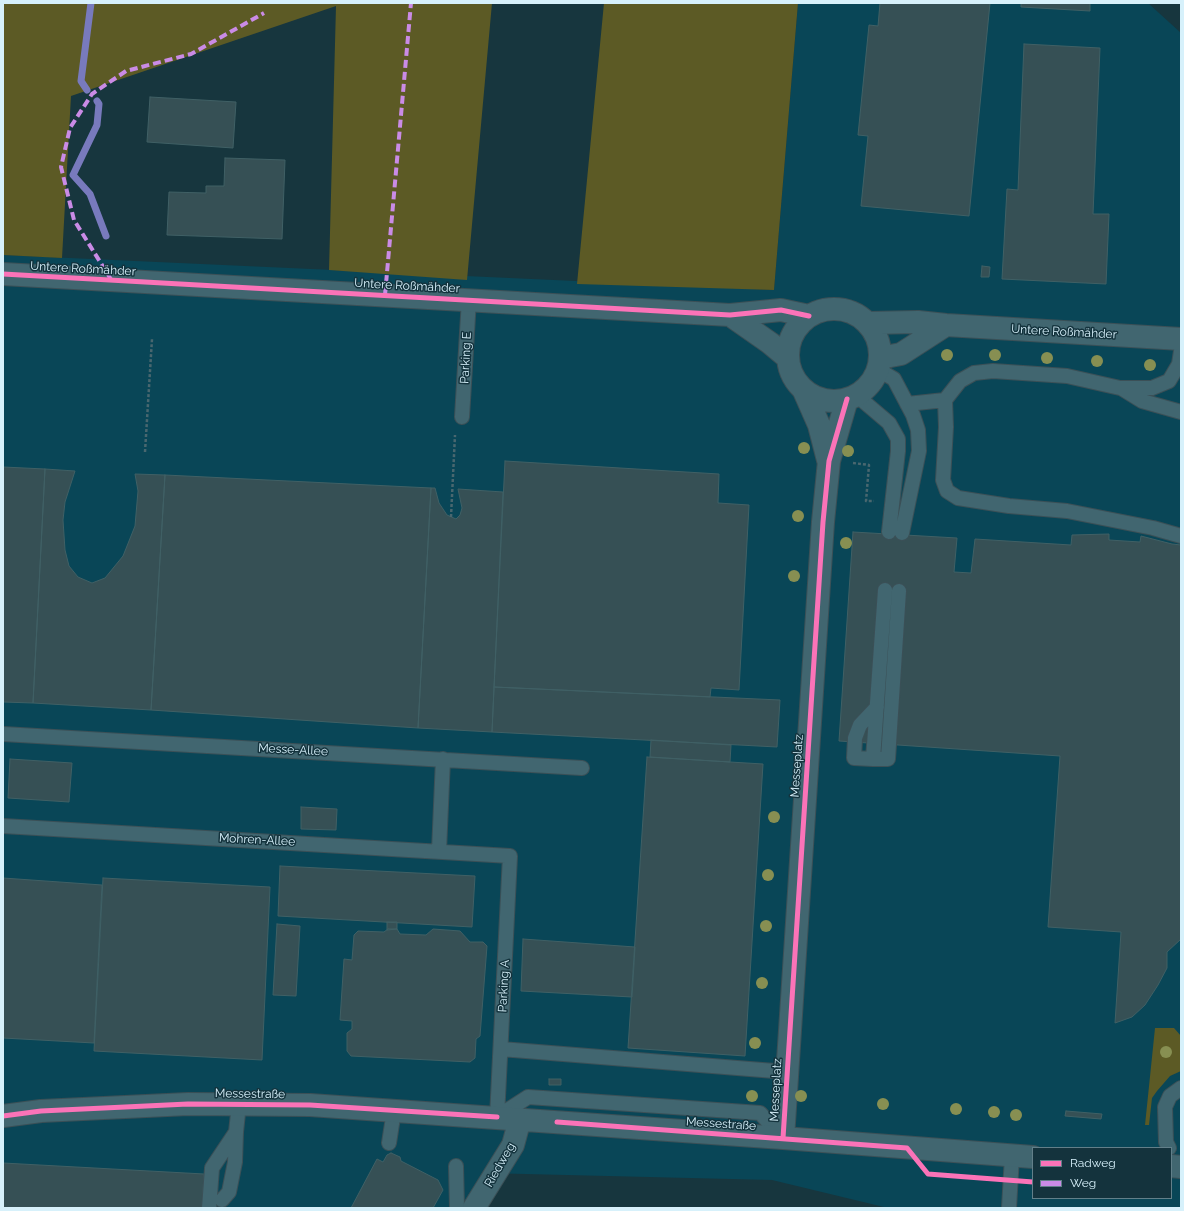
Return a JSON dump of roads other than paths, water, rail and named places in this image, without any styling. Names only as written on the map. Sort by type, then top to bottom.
[{"type":"street","name":"Untere Roßmähder","points":[[3,274],[469,299],[730,315],[781,310],[809,316]]},
{"type":"street","points":[[830,308],[856,314],[867,323],[874,333],[879,346],[878,364],[872,380],[851,397],[836,401],[825,400],[804,391],[790,370],[788,358],[788,346],[799,324],[809,316],[830,308]]},
{"type":"street","points":[[730,315],[770,343],[788,358]]},
{"type":"street","name":"Untere Roßmähder","points":[[867,323],[918,322],[1181,339]]},
{"type":"street","points":[[878,364],[901,354],[946,325]]},
{"type":"street","name":"Messeplatz","points":[[804,391],[819,425],[829,461]]},
{"type":"street","name":"Messeplatz","points":[[783,1138],[829,461],[851,397]]},
{"type":"street","name":"Messestraße","points":[[3,1116],[56,1110],[188,1104],[310,1105],[497,1117],[1032,1157]]},
{"type":"street","name":"Riedweg","points":[[474,1208],[513,1145],[520,1119]]},
{"type":"lane","name":"Parking E","points":[[462,417],[469,299]]},
{"type":"lane","points":[[1181,351],[1179,364],[1169,381],[1152,388],[1120,388],[1073,377],[993,371],[974,373],[960,381],[945,400],[946,427],[943,480],[947,491],[958,498],[1009,506],[1067,511],[1153,528],[1181,536]]},
{"type":"lane","points":[[851,397],[889,423],[898,439],[896,533],[919,451],[918,430],[894,379],[878,364]]},
{"type":"lane","points":[[1120,388],[1142,401],[1181,412]]},
{"type":"lane","points":[[907,404],[945,400]]},
{"type":"lane","points":[[873,759],[877,707],[892,591],[888,759],[873,759],[854,758],[855,738],[860,725],[877,707]]},
{"type":"lane","name":"Messe-Allee","points":[[3,734],[582,768]]},
{"type":"lane","points":[[439,851],[443,759]]},
{"type":"lane","name":"Mohren-Allee","points":[[3,826],[510,856]]},
{"type":"lane","name":"Parking A","points":[[497,1117],[510,856]]},
{"type":"lane","points":[[501,1049],[787,1072]]},
{"type":"lane","points":[[1168,1147],[1166,1142],[1165,1107],[1170,1096],[1181,1088]]},
{"type":"lane","points":[[497,1117],[528,1097],[760,1113],[783,1138]]},
{"type":"lane","points":[[222,1200],[229,1192],[235,1162],[239,1104]]},
{"type":"lane","points":[[389,1143],[394,1111]]},
{"type":"lane","points":[[209,1208],[212,1168],[236,1132]]},
{"type":"lane","points":[[1009,1208],[1012,1156]]},
{"type":"lane","points":[[456,1166],[457,1208]]},
{"type":"waterway","points":[[87,90],[81,81],[91,3]]},
{"type":"waterway","points":[[97,101],[99,104],[97,125],[73,175],[90,194],[106,236]]}]
